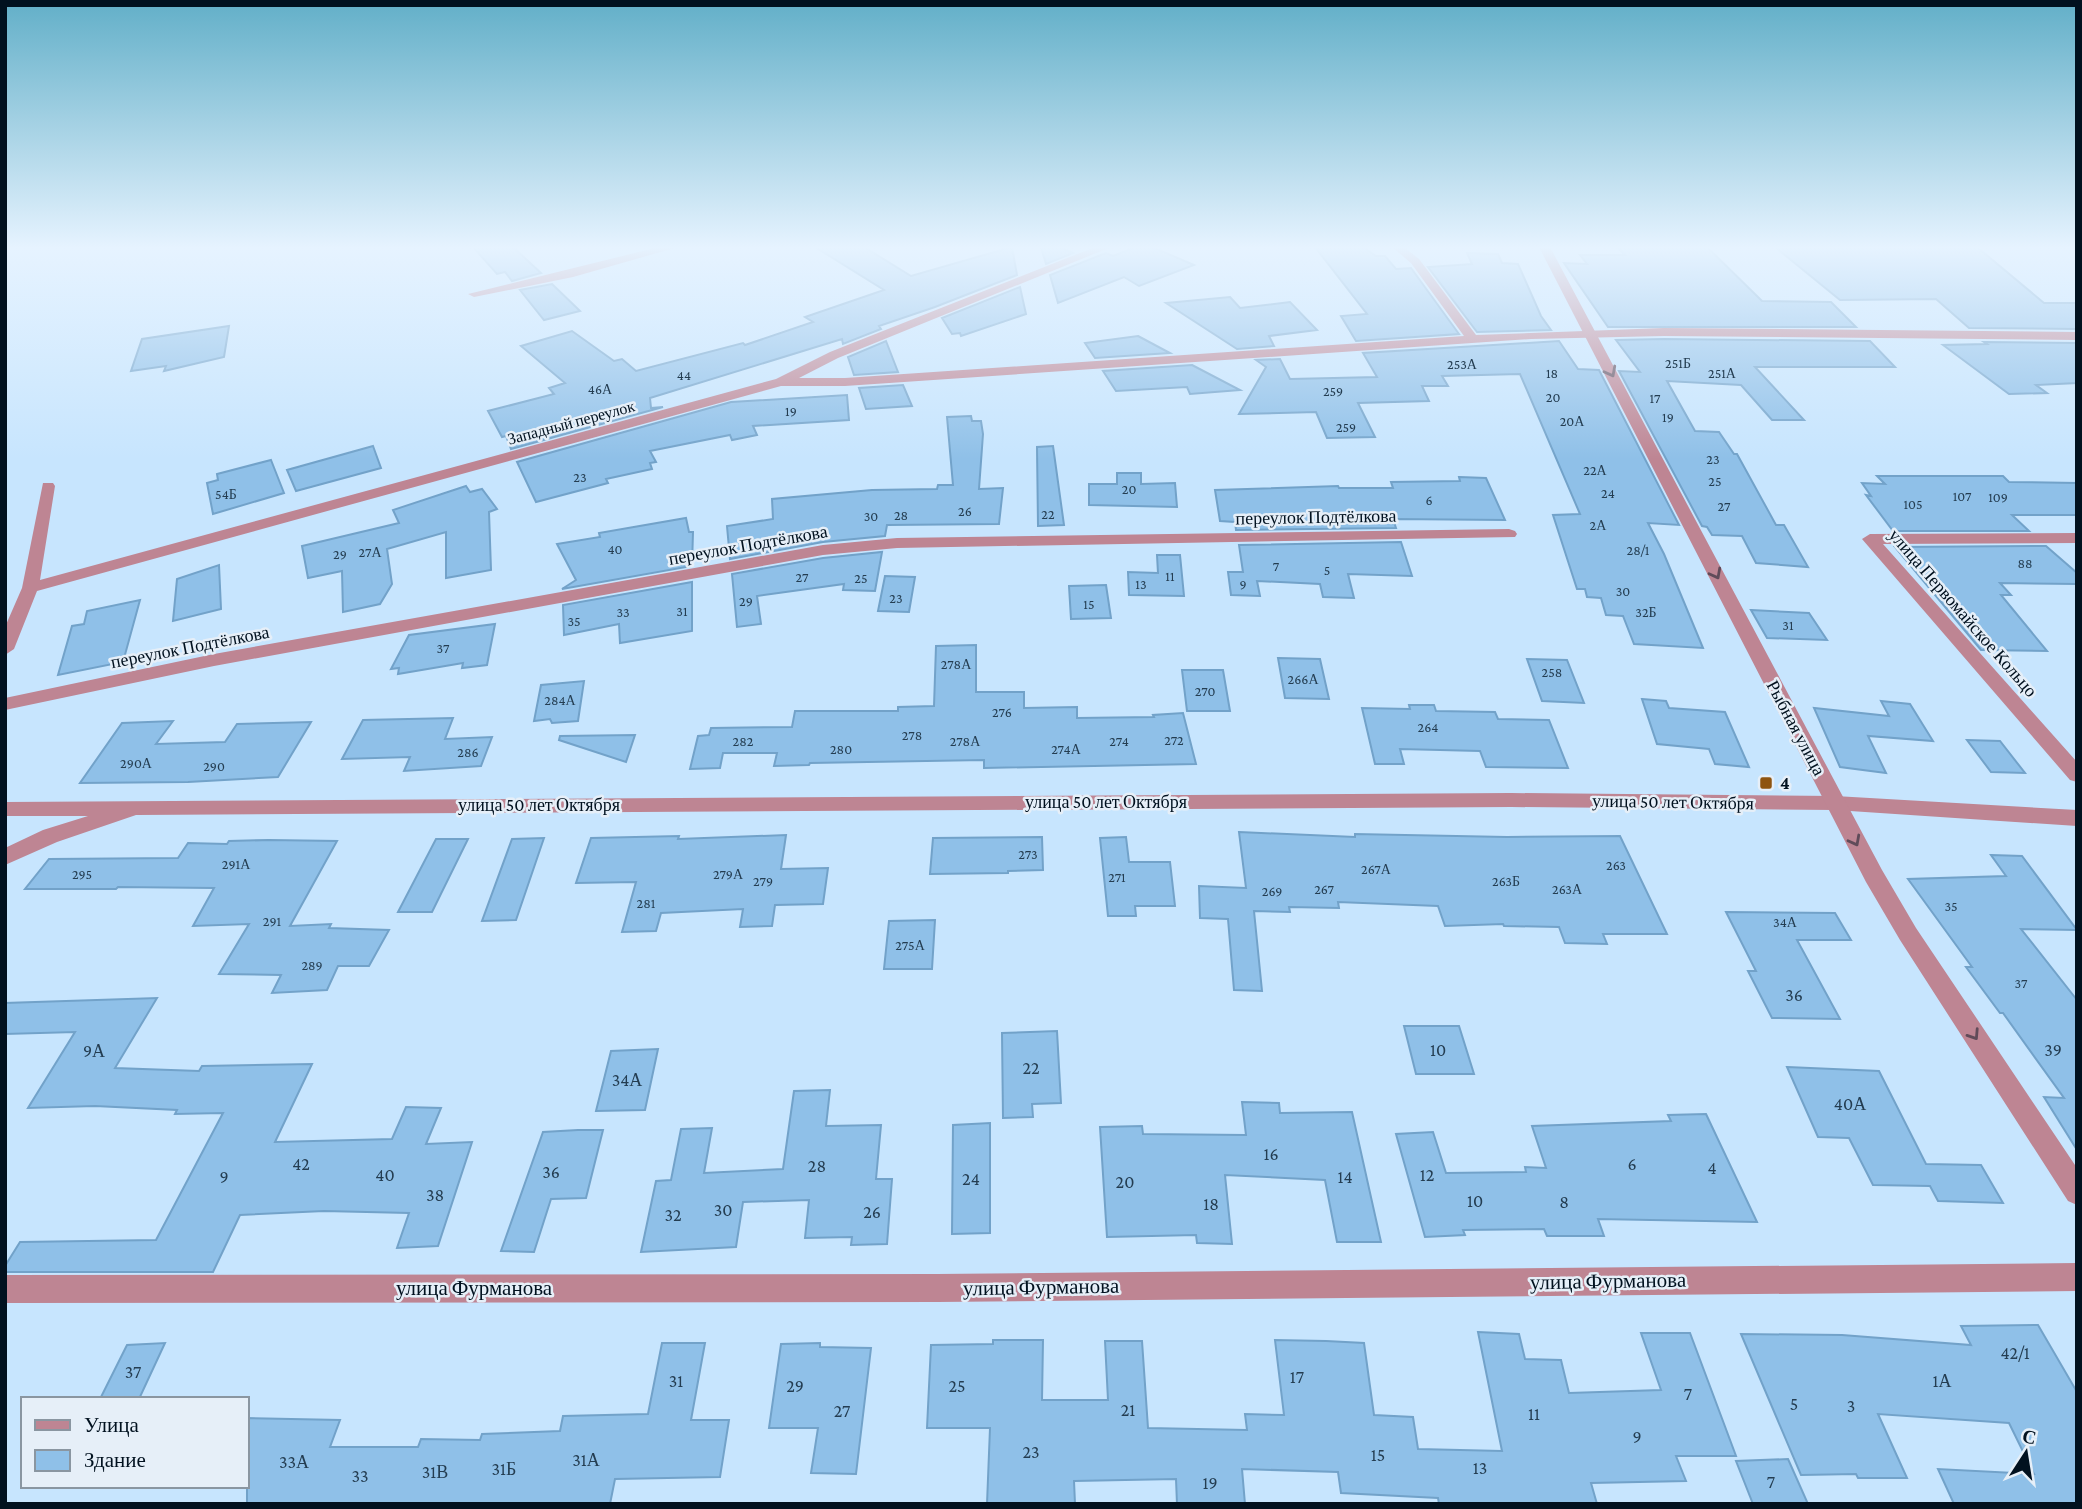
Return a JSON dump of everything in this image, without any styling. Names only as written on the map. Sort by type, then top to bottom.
[{"type":"street","name":"Западный переулок","points":[[30,588],[781,382],[834,355],[929,317]]},
{"type":"street","points":[[1457,317],[1472,338]]},
{"type":"street","name":"Рыбная улица","points":[[1582,317],[1835,803],[1908,934],[2077,1192]]},
{"type":"street","points":[[781,382],[859,381],[1472,338],[1590,333],[2077,336]]},
{"type":"street","points":[[5,649],[30,588],[47,486]]},
{"type":"street","name":"переулок Подтёлкова","points":[[5,704],[214,660],[835,549],[897,543],[1508,534]]},
{"type":"street","name":"улица Первомайское Кольцо","points":[[2077,538],[1870,539],[2077,775]]},
{"type":"street","name":"улица 50 лет Октября","points":[[5,808],[1511,800],[1835,803],[2077,818]]},
{"type":"street","points":[[5,858],[50,836],[135,808]]},
{"type":"street","name":"улица Фурманова","points":[[5,1289],[937,1288],[2077,1277]]},
{"type":"building","points":[[806,317],[904,317],[879,326],[881,329],[843,344],[842,339],[650,398],[651,408],[663,407],[511,449],[506,436],[502,437],[488,411],[554,394],[549,388],[565,383],[521,346],[572,331],[614,361],[622,359],[636,371],[743,343],[745,345],[813,322]]},
{"type":"building","points":[[1016,317],[961,336],[960,333],[952,334],[942,318]]},
{"type":"building","points":[[1188,317],[1305,317],[1317,330],[1269,336],[1274,346],[1237,349]]},
{"type":"building","points":[[1342,317],[1447,317],[1459,334],[1356,341]]},
{"type":"building","points":[[1466,317],[1542,317],[1551,330],[1477,332]]},
{"type":"building","points":[[1601,317],[1846,317],[1856,327],[1608,327]]},
{"type":"building","points":[[1957,317],[2077,317],[2077,329],[1969,328]]},
{"type":"building","points":[[229,326],[224,357],[164,371],[166,366],[131,371],[142,339]]},
{"type":"building","points":[[1138,336],[1170,353],[1095,358],[1085,343]]},
{"type":"building","points":[[1616,340],[1870,341],[1895,367],[1755,367],[1804,420],[1772,420],[1741,385],[1667,381],[1695,431],[1719,432],[1734,454],[1737,454],[1776,525],[1784,525],[1808,567],[1756,563],[1742,536],[1712,535],[1707,527],[1702,526],[1619,371],[1640,372]]},
{"type":"building","points":[[886,341],[898,372],[854,375],[848,357]]},
{"type":"building","points":[[1559,341],[1578,369],[1599,370],[1679,525],[1648,523],[1664,554],[1703,648],[1634,644],[1623,616],[1606,615],[1601,598],[1587,597],[1585,589],[1577,589],[1553,515],[1580,514],[1520,374],[1442,376],[1448,386],[1422,386],[1429,401],[1358,403],[1375,437],[1327,438],[1316,412],[1239,414],[1266,367],[1256,360],[1280,359],[1290,379],[1377,377],[1363,353]]},
{"type":"building","points":[[1984,342],[2077,343],[2077,383],[2036,385],[2047,393],[2009,394],[1943,345],[1987,344]]},
{"type":"building","points":[[1192,365],[1240,390],[1190,394],[1187,387],[1116,391],[1103,371]]},
{"type":"building","points":[[903,385],[912,406],[866,409],[859,388]]},
{"type":"building","points":[[847,395],[849,420],[753,426],[757,435],[732,440],[730,435],[650,451],[656,462],[650,463],[652,469],[606,479],[608,483],[536,502],[517,462],[731,402]]},
{"type":"building","points":[[971,416],[972,421],[981,421],[983,434],[979,489],[1003,488],[999,524],[887,525],[885,536],[823,542],[730,559],[727,526],[773,519],[772,499],[872,490],[937,489],[938,485],[953,485],[947,417]]},
{"type":"building","points":[[373,446],[381,468],[296,491],[287,470]]},
{"type":"building","points":[[1053,446],[1064,525],[1038,526],[1037,447]]},
{"type":"building","points":[[271,460],[284,493],[213,514],[207,483],[218,480],[217,474]]},
{"type":"building","points":[[1117,473],[1141,473],[1141,484],[1175,483],[1177,507],[1089,505],[1089,484],[1117,484]]},
{"type":"building","points":[[1877,476],[2003,476],[2009,482],[2077,483],[2077,515],[2012,515],[2029,531],[1893,531],[1866,495],[1871,496],[1862,483],[1885,484]]},
{"type":"building","points":[[1459,477],[1486,478],[1505,520],[1393,519],[1396,528],[1236,530],[1235,522],[1220,521],[1215,490],[1338,486],[1393,488],[1391,482],[1460,481]]},
{"type":"building","points":[[466,486],[470,492],[482,489],[497,509],[489,512],[491,570],[446,578],[446,532],[387,549],[392,584],[380,604],[343,612],[342,571],[308,578],[302,546],[399,523],[393,510]]},
{"type":"building","points":[[686,518],[689,532],[693,532],[692,566],[562,589],[576,580],[557,544],[600,537],[599,533]]},
{"type":"building","points":[[1401,542],[1412,576],[1348,574],[1354,598],[1323,597],[1320,584],[1257,581],[1260,596],[1231,595],[1228,572],[1243,572],[1239,545]]},
{"type":"building","points":[[2046,546],[2077,573],[2077,584],[2000,583],[2011,595],[2001,595],[2047,651],[1981,650],[1895,547]]},
{"type":"building","points":[[882,552],[875,591],[843,590],[844,584],[757,596],[761,624],[737,627],[732,574],[823,558]]},
{"type":"building","points":[[1157,555],[1180,555],[1184,596],[1129,595],[1128,572],[1158,573]]},
{"type":"building","points":[[219,565],[221,609],[173,621],[177,579]]},
{"type":"building","points":[[885,576],[915,577],[909,612],[878,611]]},
{"type":"building","points":[[692,582],[692,631],[620,643],[619,624],[564,635],[563,605]]},
{"type":"building","points":[[1106,585],[1111,618],[1071,619],[1069,586]]},
{"type":"building","points":[[140,600],[123,662],[58,675],[72,626],[84,624],[87,611]]},
{"type":"building","points":[[1751,610],[1809,613],[1827,640],[1767,638]]},
{"type":"building","points":[[495,624],[487,665],[462,668],[463,663],[398,674],[399,668],[391,669],[409,635]]},
{"type":"building","points":[[976,645],[976,692],[1024,692],[1024,708],[1077,707],[1077,718],[1154,717],[1153,715],[1183,713],[1196,764],[984,768],[984,760],[774,766],[777,753],[723,753],[720,768],[690,769],[698,736],[709,735],[711,728],[792,727],[795,711],[898,711],[898,707],[934,706],[936,646]]},
{"type":"building","points":[[1278,658],[1320,659],[1329,699],[1285,698]]},
{"type":"building","points":[[1527,659],[1567,660],[1584,703],[1542,701]]},
{"type":"building","points":[[1182,670],[1223,670],[1230,711],[1187,711]]},
{"type":"building","points":[[584,681],[578,721],[534,721],[541,685]]},
{"type":"building","points":[[1642,699],[1666,701],[1669,708],[1725,712],[1749,767],[1715,764],[1709,749],[1657,744]]},
{"type":"building","points":[[1881,701],[1910,704],[1933,741],[1868,736],[1886,773],[1840,767],[1814,708],[1889,716]]},
{"type":"building","points":[[1409,705],[1434,705],[1436,711],[1495,712],[1498,719],[1549,720],[1568,768],[1486,767],[1480,751],[1400,749],[1404,764],[1375,764],[1362,708],[1410,709]]},
{"type":"building","points":[[453,718],[445,739],[492,737],[481,766],[404,771],[410,757],[342,759],[363,720]]},
{"type":"building","points":[[173,721],[156,744],[225,742],[237,724],[311,722],[278,777],[188,782],[80,783],[122,723]]},
{"type":"building","points":[[635,735],[626,762],[559,740],[560,736]]},
{"type":"building","points":[[1967,740],[2000,741],[2025,773],[1991,772]]},
{"type":"building","points":[[1239,832],[1355,837],[1355,834],[1620,836],[1667,934],[1603,934],[1607,944],[1565,943],[1559,927],[1503,924],[1445,926],[1438,906],[1338,902],[1339,908],[1289,907],[1290,912],[1254,911],[1262,991],[1234,990],[1228,919],[1200,918],[1199,886],[1246,888]]},
{"type":"building","points":[[786,835],[781,869],[828,868],[823,904],[775,905],[772,926],[740,927],[743,909],[661,913],[656,931],[622,932],[636,882],[576,883],[591,838],[679,836],[678,839]]},
{"type":"building","points":[[1042,837],[1043,870],[930,874],[933,838]]},
{"type":"building","points":[[1126,837],[1129,862],[1170,862],[1175,906],[1135,906],[1136,916],[1108,916],[1100,838]]},
{"type":"building","points":[[544,838],[516,920],[482,921],[512,839]]},
{"type":"building","points":[[436,839],[468,839],[432,912],[398,912]]},
{"type":"building","points":[[229,841],[337,841],[290,926],[331,924],[329,928],[389,930],[369,966],[338,966],[327,990],[272,993],[281,975],[219,974],[249,924],[193,926],[214,888],[25,889],[49,859],[178,858],[188,843],[227,844]]},
{"type":"building","points":[[1991,855],[2022,856],[2077,930],[2021,929],[2077,1000],[2077,1150],[2044,1097],[2064,1098],[1966,967],[1972,967],[1908,879],[2006,876]]},
{"type":"building","points":[[1726,912],[1835,913],[1851,940],[1797,940],[1840,1019],[1772,1018],[1748,971],[1756,971]]},
{"type":"building","points":[[935,920],[932,969],[884,969],[889,921]]},
{"type":"building","points":[[157,998],[115,1068],[199,1071],[202,1066],[312,1064],[275,1142],[392,1139],[406,1107],[441,1108],[426,1144],[472,1142],[438,1246],[397,1248],[409,1213],[324,1211],[240,1215],[213,1272],[5,1272],[5,1266],[20,1242],[156,1240],[223,1113],[175,1114],[177,1110],[95,1106],[28,1108],[75,1032],[5,1034],[5,1003]]},
{"type":"building","points":[[1404,1026],[1459,1026],[1474,1074],[1416,1074]]},
{"type":"building","points":[[1057,1031],[1061,1103],[1032,1104],[1033,1117],[1003,1118],[1002,1033]]},
{"type":"building","points":[[658,1049],[645,1110],[596,1111],[611,1051]]},
{"type":"building","points":[[1787,1067],[1879,1071],[1926,1164],[1981,1165],[2003,1203],[1938,1201],[1930,1186],[1873,1185],[1849,1138],[1818,1137]]},
{"type":"building","points":[[830,1090],[826,1126],[881,1125],[876,1179],[892,1179],[887,1244],[851,1245],[852,1237],[805,1238],[809,1200],[743,1202],[736,1247],[641,1252],[656,1181],[671,1180],[681,1129],[712,1128],[704,1173],[783,1169],[794,1091]]},
{"type":"building","points":[[1242,1102],[1279,1103],[1280,1113],[1352,1112],[1381,1242],[1337,1242],[1325,1180],[1225,1175],[1232,1244],[1197,1243],[1196,1235],[1107,1237],[1100,1127],[1142,1126],[1143,1134],[1246,1135]]},
{"type":"building","points":[[1706,1114],[1757,1222],[1598,1219],[1604,1236],[1547,1236],[1544,1229],[1463,1230],[1465,1235],[1425,1237],[1396,1134],[1433,1132],[1446,1173],[1526,1172],[1525,1167],[1546,1168],[1532,1126],[1671,1121],[1668,1115]]},
{"type":"building","points":[[990,1123],[990,1233],[952,1234],[953,1125]]},
{"type":"building","points":[[603,1130],[586,1198],[551,1199],[534,1252],[501,1251],[543,1132]]},
{"type":"building","points":[[2038,1325],[2077,1392],[2077,1504],[1954,1504],[1938,1469],[2034,1474],[2009,1423],[1878,1414],[1907,1478],[1858,1478],[1856,1474],[1801,1475],[1741,1334],[1842,1335],[1971,1345],[1961,1326]]},
{"type":"building","points":[[1478,1332],[1519,1334],[1525,1359],[1561,1360],[1569,1393],[1661,1390],[1641,1333],[1690,1333],[1736,1456],[1676,1456],[1686,1481],[1591,1483],[1597,1504],[1439,1504],[1438,1498],[1341,1493],[1338,1472],[1242,1469],[1245,1504],[1177,1504],[1176,1479],[1074,1481],[1075,1504],[987,1504],[990,1428],[927,1428],[931,1345],[993,1344],[993,1340],[1043,1340],[1042,1400],[1108,1400],[1105,1341],[1142,1341],[1148,1428],[1247,1430],[1245,1414],[1284,1415],[1275,1340],[1326,1341],[1364,1343],[1374,1415],[1413,1417],[1418,1449],[1502,1451]]},
{"type":"building","points":[[165,1343],[140,1397],[101,1397],[127,1345]]},
{"type":"building","points":[[662,1343],[705,1343],[691,1420],[729,1420],[720,1477],[615,1479],[610,1504],[247,1504],[248,1418],[340,1420],[330,1447],[418,1447],[421,1439],[480,1440],[482,1434],[560,1431],[563,1416],[648,1414]]},
{"type":"building","points":[[820,1343],[820,1347],[871,1348],[856,1474],[811,1473],[818,1428],[769,1428],[781,1344]]},
{"type":"building","points":[[1788,1459],[1808,1504],[1753,1504],[1736,1461]]},
{"type":"place","name":"4","points":[[1766,783]]}]
